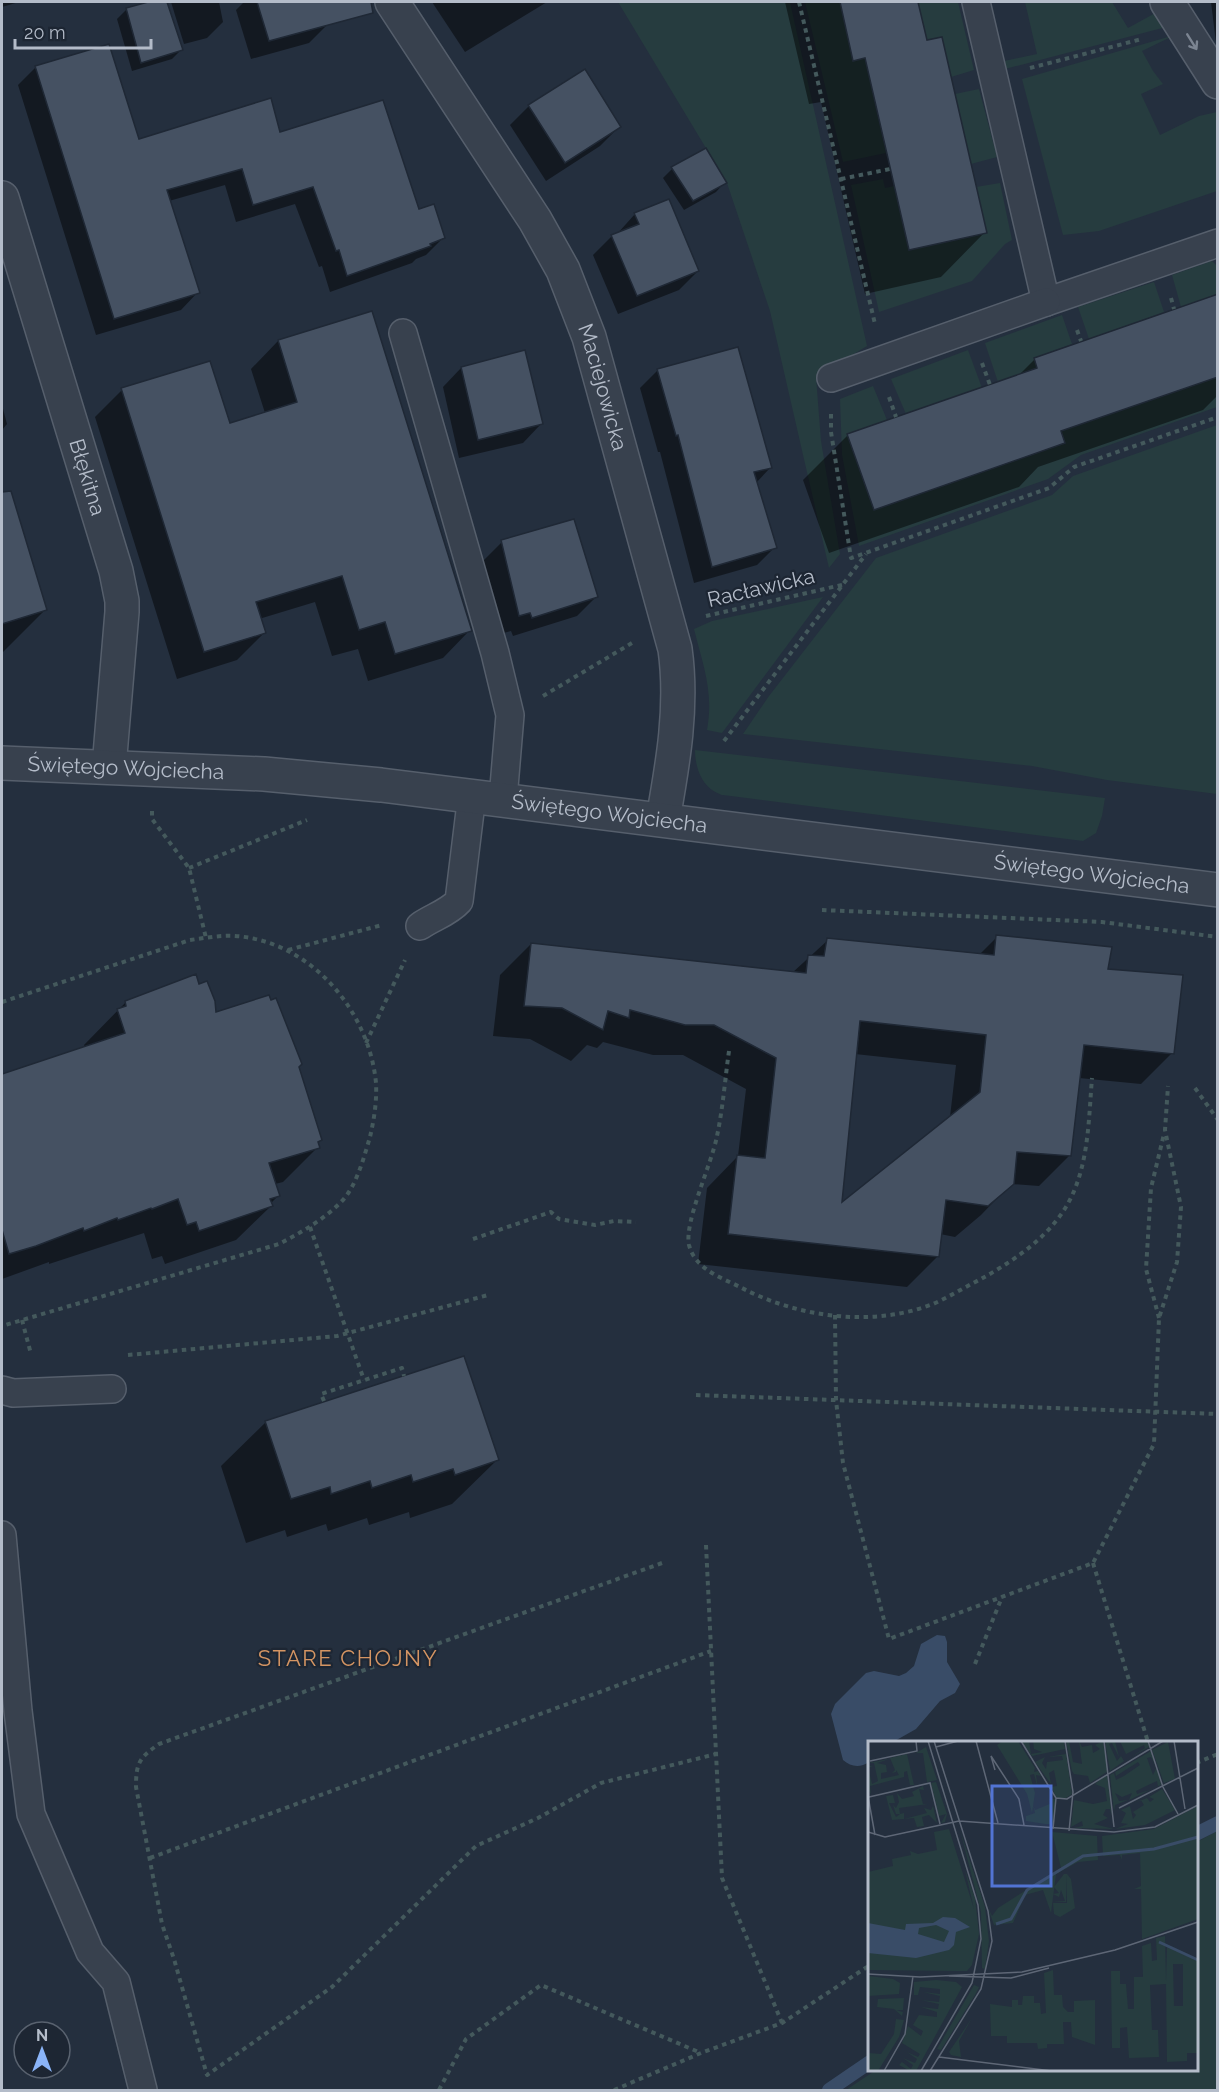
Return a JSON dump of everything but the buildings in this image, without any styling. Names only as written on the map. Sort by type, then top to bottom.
[{"type":"street","name":"Maciejowicka","points":[[392,2],[535,220],[563,270],[589,337],[675,649],[678,680],[677,734],[663,819]]},
{"type":"street","points":[[1176,15],[1218,82]]},
{"type":"street","name":"Błękitna","points":[[2,198],[120,590],[121,636],[109,766]]},
{"type":"street","name":"Świętego Wojciecha","points":[[2,763],[264,774],[487,797],[1218,890]]},
{"type":"lane","points":[[976,2],[1046,302]]},
{"type":"lane","points":[[831,378],[1218,243]]},
{"type":"lane","points":[[403,333],[492,642],[510,715],[459,901],[452,909],[431,918],[420,926]]},
{"type":"lane","points":[[2,1390],[13,1393],[112,1389]]},
{"type":"lane","points":[[2,1535],[18,1711],[31,1814],[90,1952],[116,1982],[143,2091]]},
{"type":"path","points":[[799,2],[883,359]]},
{"type":"path","points":[[993,77],[1176,15]]},
{"type":"path","points":[[841,179],[890,169]]},
{"type":"path","points":[[831,378],[831,432],[851,558],[1049,488],[1074,467],[1218,417]]},
{"type":"path","points":[[724,741],[867,554]]},
{"type":"path","name":"Racławicka","points":[[705,617],[846,584]]},
{"type":"path","points":[[510,715],[637,640]]},
{"type":"path","points":[[151,806],[152,819],[189,868],[206,938]]},
{"type":"path","points":[[189,868],[278,833],[316,815]]},
{"type":"path","points":[[822,910],[1102,922],[1218,937]]},
{"type":"path","points":[[287,950],[393,922],[420,926],[366,1043]]},
{"type":"path","points":[[2,1002],[190,940],[235,936],[262,941],[287,950],[311,965],[342,997],[356,1016],[366,1043],[376,1084],[375,1106],[366,1149],[356,1177],[344,1199],[310,1227],[279,1244],[2,1326]]},
{"type":"path","points":[[729,1051],[717,1137],[688,1231],[689,1248],[703,1267],[750,1292],[775,1303],[800,1310],[835,1315],[879,1316],[932,1304],[1000,1268],[1036,1241],[1056,1222],[1066,1207],[1084,1162],[1092,1078]]},
{"type":"path","points":[[1159,1318],[1146,1269],[1151,1188],[1165,1130],[1168,1086]]},
{"type":"path","points":[[1195,1088],[1218,1119]]},
{"type":"path","points":[[835,1315],[836,1400],[843,1463],[889,1639],[1093,1563],[1154,1444],[1159,1318],[1177,1262],[1181,1207],[1165,1130]]},
{"type":"path","points":[[473,1239],[551,1212],[559,1218],[595,1225],[614,1221],[636,1222]]},
{"type":"path","points":[[310,1227],[364,1380]]},
{"type":"path","points":[[126,1355],[337,1336],[488,1295]]},
{"type":"path","points":[[324,1401],[321,1394],[402,1368],[404,1376]]},
{"type":"path","points":[[696,1395],[1218,1414]]},
{"type":"path","points":[[706,1545],[722,1878],[782,2023]]},
{"type":"path","points":[[662,1563],[159,1744],[143,1755],[136,1769],[136,1787],[162,1924],[207,2075],[332,1987],[476,1846],[538,1818],[601,1783],[716,1754]]},
{"type":"path","points":[[1093,1563],[1147,1741]]},
{"type":"path","points":[[975,1664],[1002,1597]]},
{"type":"path","points":[[150,1858],[711,1651]]},
{"type":"path","points":[[1198,1763],[1218,1754]]},
{"type":"path","points":[[614,2091],[701,2053],[782,2023],[868,1966]]},
{"type":"path","points":[[439,2091],[466,2040],[541,1985],[701,2053]]},
{"type":"green space","points":[[618,2],[790,2],[867,346],[816,377],[821,441],[840,554],[829,568],[770,311],[727,183]]},
{"type":"green space","points":[[805,2],[840,2],[853,60],[865,58],[886,153],[843,162]]},
{"type":"green space","points":[[918,2],[958,2],[974,70],[951,77],[942,37],[927,40]]},
{"type":"green space","points":[[1025,2],[1112,2],[1128,28],[1159,11],[1170,26],[1005,69],[1004,61],[1037,54]]},
{"type":"green space","points":[[1175,35],[1142,51],[1163,84],[1141,94],[1160,135],[1199,116],[1217,112],[1217,191],[1099,231],[1063,235],[1022,79]]},
{"type":"green space","points":[[979,89],[997,157],[971,164],[955,94]]},
{"type":"green space","points":[[883,179],[885,188],[894,186],[909,250],[986,233],[976,187],[1000,183],[1012,240],[1005,244],[972,281],[879,312],[851,185]]},
{"type":"green space","points":[[1212,261],[1217,266],[1217,294],[1181,307],[1172,275]]},
{"type":"green space","points":[[1154,282],[1164,312],[1089,339],[1078,307]]},
{"type":"green space","points":[[1062,315],[1072,344],[1034,358],[1037,368],[998,382],[985,343]]},
{"type":"green space","points":[[968,350],[982,388],[906,414],[891,379]]},
{"type":"green space","points":[[1217,377],[1217,407],[1081,455],[1048,479],[859,546],[842,455],[840,399],[873,386],[887,420],[847,434],[874,509],[1064,443],[1061,431]]},
{"type":"green space","points":[[1217,425],[1217,794],[1107,780],[1032,766],[743,734],[769,696],[876,558],[1052,495],[1073,476]]},
{"type":"green space","points":[[823,597],[722,733],[707,730],[708,691],[694,629],[712,621]]},
{"type":"green space","points":[[695,750],[1105,798],[1096,833],[1083,841],[723,795],[705,784],[699,771]]},
{"type":"green space","points":[[1217,1831],[1217,2090],[846,2090],[874,2071],[1198,2071],[1198,1841]]},
{"type":"water","points":[[937,1635],[945,1636],[947,1662],[960,1684],[955,1693],[940,1701],[916,1729],[895,1741],[868,1741],[868,1763],[866,1764],[859,1766],[846,1762],[843,1760],[831,1714],[835,1704],[866,1673],[874,1671],[899,1676],[906,1673],[914,1666],[921,1644]]},
{"type":"waterway","points":[[1198,1833],[1218,1823]]},
{"type":"waterway","points":[[829,2090],[868,2063]]},
{"type":"district","name":"STARE CHOJNY","points":[[348,1658]]}]
